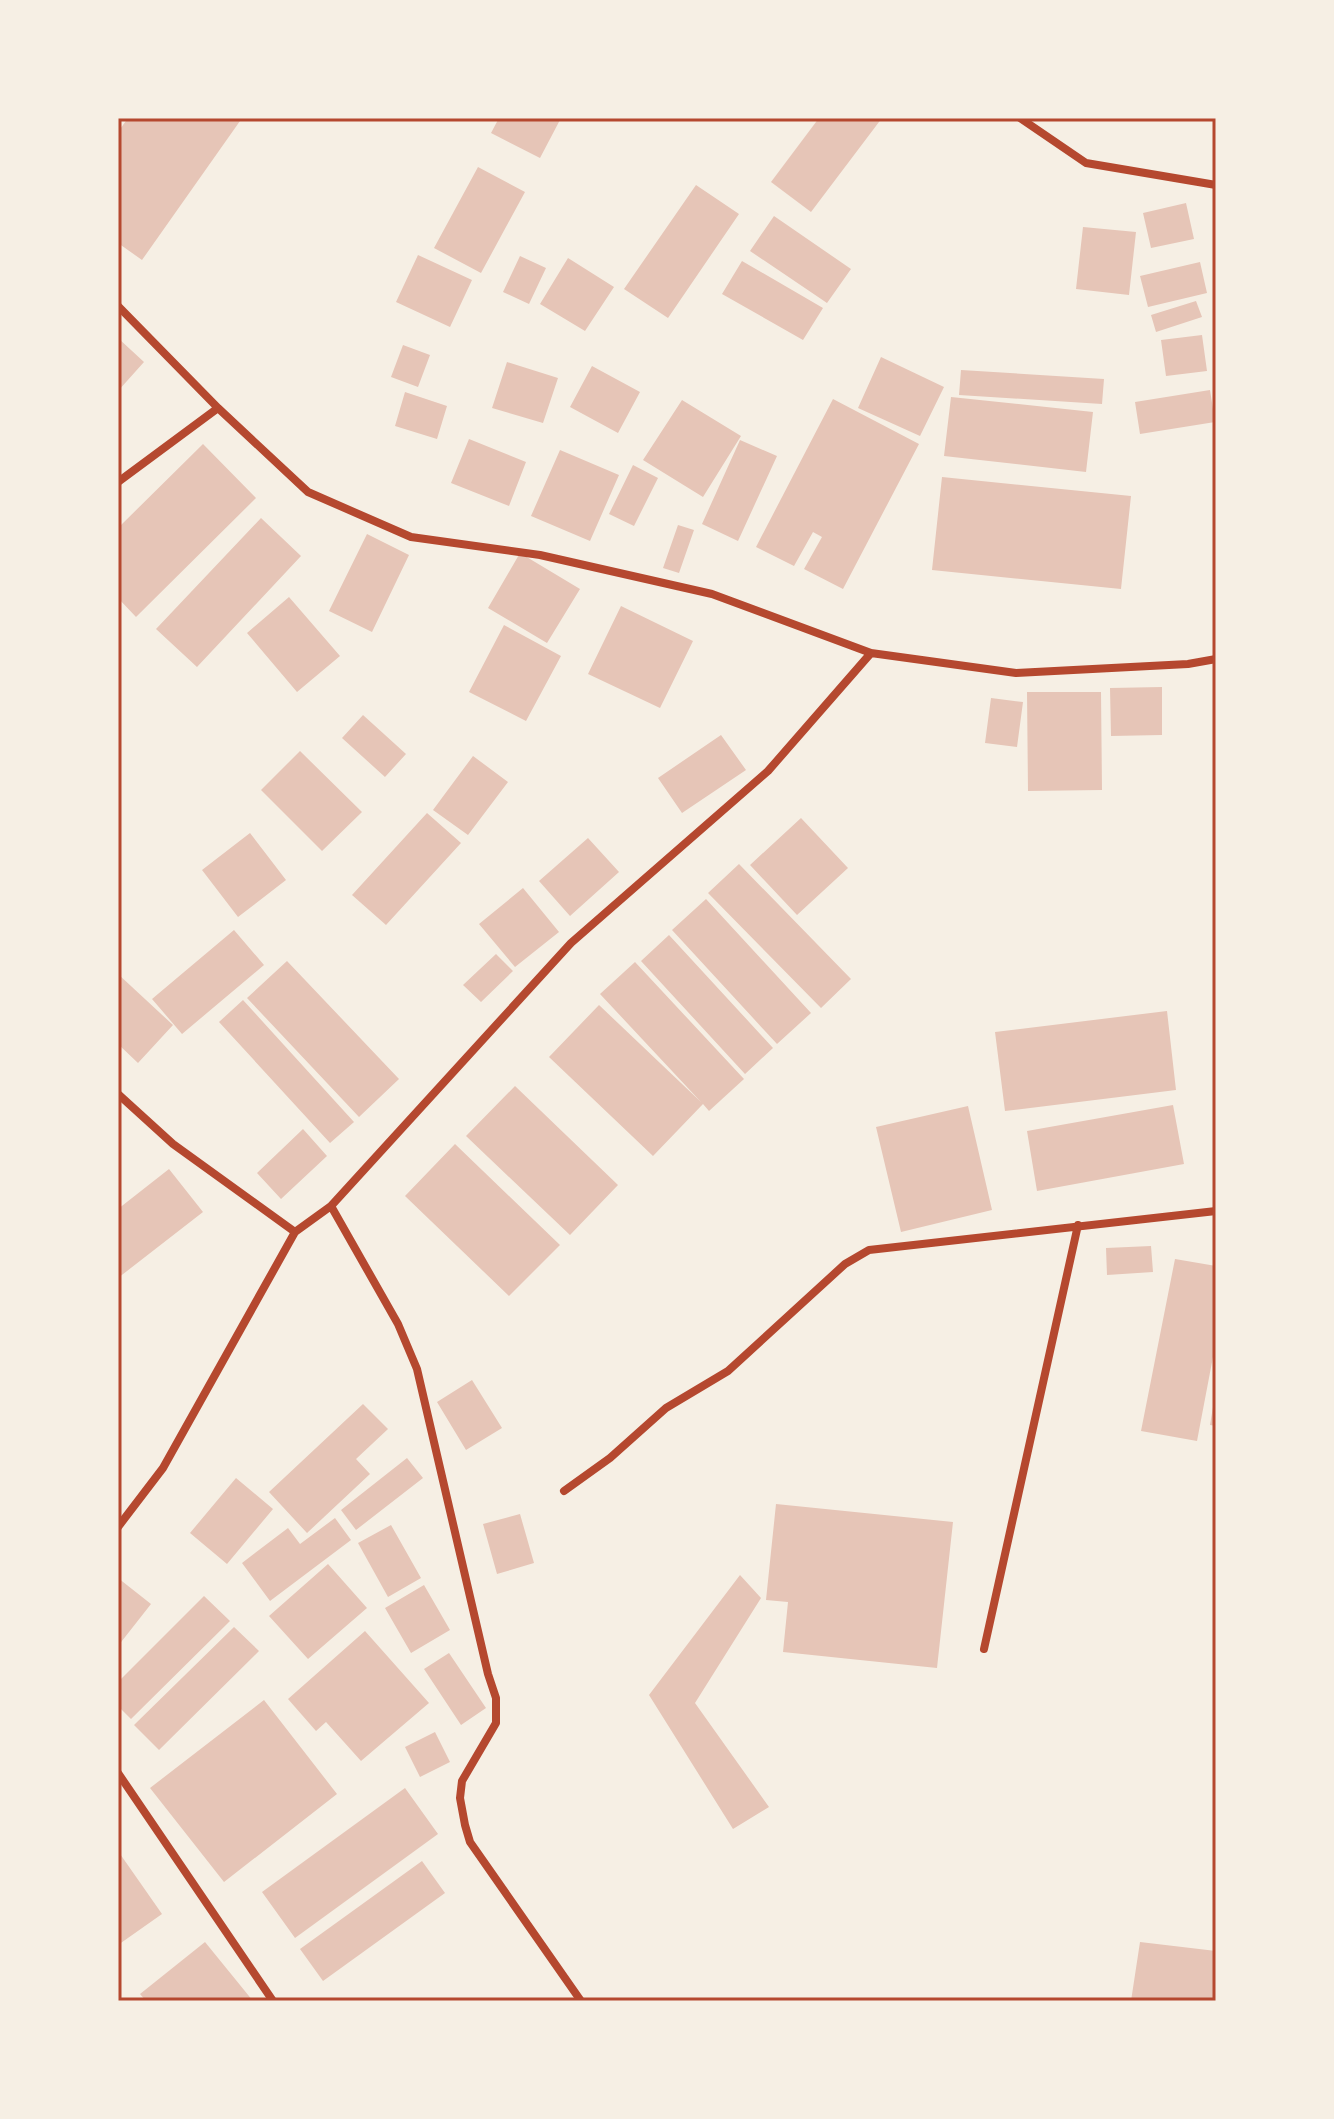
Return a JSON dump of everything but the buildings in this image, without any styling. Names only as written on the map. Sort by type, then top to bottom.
[{"type":"street","points":[[1020,118],[1086,163],[1216,185]]},
{"type":"street","points":[[118,306],[218,408],[308,492],[411,537],[540,555],[712,594],[871,653],[1016,673],[1188,664],[1216,659]]},
{"type":"street","points":[[118,482],[218,408]]},
{"type":"street","points":[[118,1527],[163,1468],[295,1232],[331,1206],[571,943],[768,771],[871,653]]},
{"type":"street","points":[[118,1094],[173,1144],[295,1232]]},
{"type":"street","points":[[331,1206],[398,1324],[417,1369],[496,1698],[496,1723],[462,1781],[460,1798],[470,1842],[581,2001]]},
{"type":"street","points":[[564,1491],[610,1458],[666,1408],[728,1371],[845,1264],[869,1250],[1216,1211]]},
{"type":"street","points":[[984,1649],[1078,1225]]},
{"type":"street","points":[[118,1773],[273,2001]]}]
